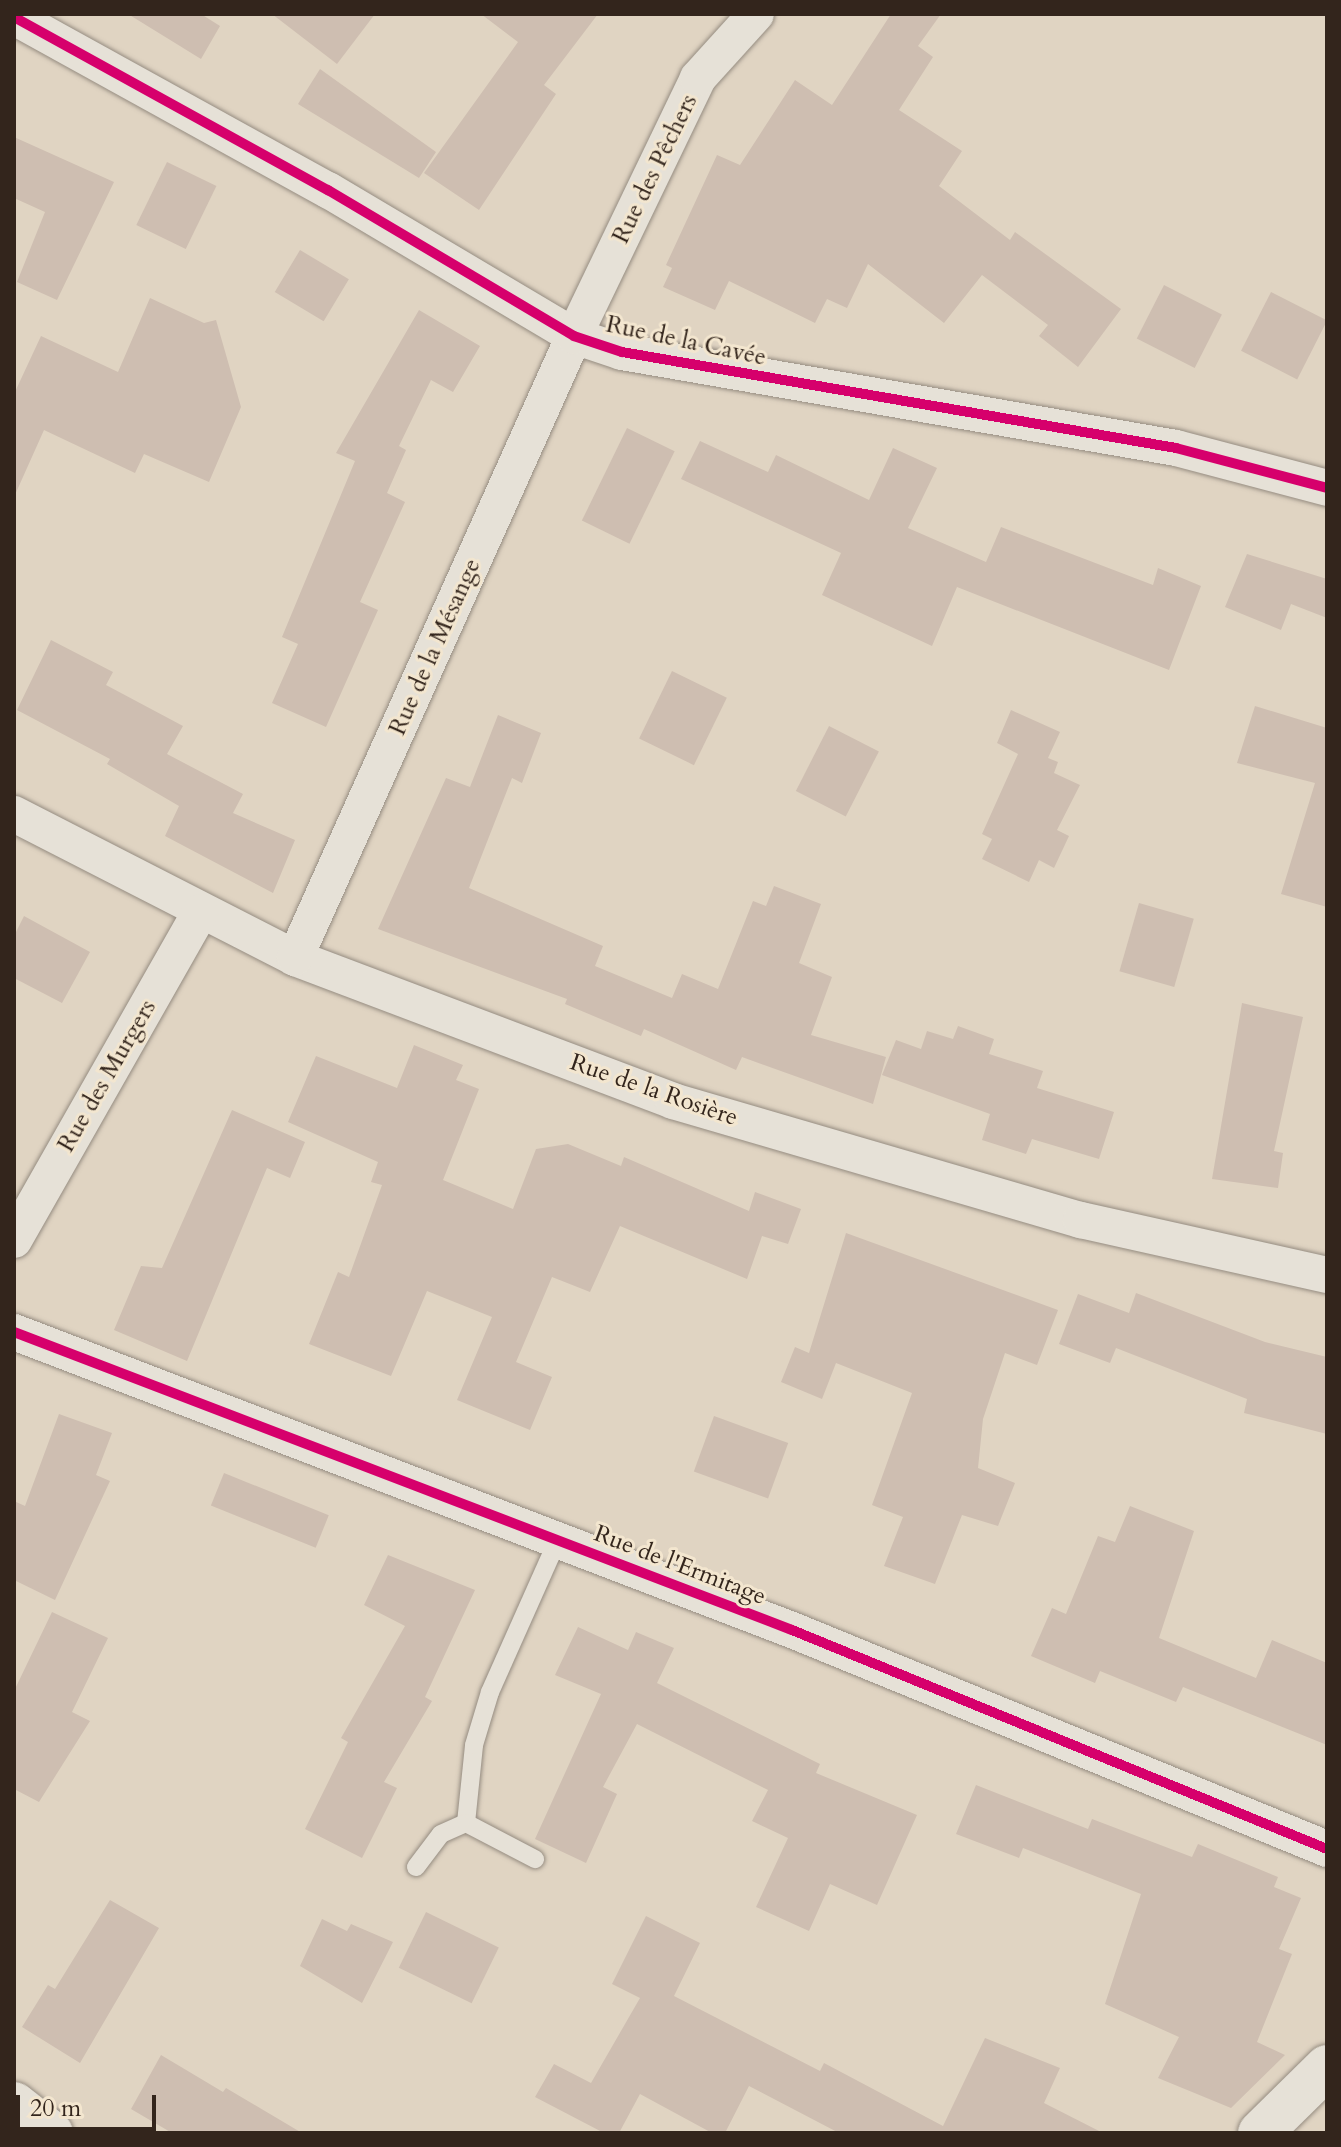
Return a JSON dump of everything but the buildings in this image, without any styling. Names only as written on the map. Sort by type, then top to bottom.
[{"type":"street","name":"Rue des Pêchers","points":[[574,336],[698,78],[756,14]]},
{"type":"street","name":"Rue de la Cavée","points":[[14,17],[328,190],[574,336],[653,358],[1176,448],[1327,488]]},
{"type":"street","name":"Rue de la Mésange","points":[[295,958],[574,336]]},
{"type":"street","name":"Rue de la Rosière","points":[[14,814],[295,958],[673,1101],[1081,1220],[1327,1275]]},
{"type":"street","name":"Rue des Murgers","points":[[14,1240],[200,912]]},
{"type":"street","name":"Rue de l'Ermitage","points":[[14,1332],[558,1539],[1327,1849]]},
{"type":"street","points":[[1260,2133],[1327,2067]]},
{"type":"street","points":[[14,2104],[51,2133]]},
{"type":"lane","points":[[466,1823],[474,1745],[490,1692],[558,1539]]},
{"type":"lane","points":[[466,1823],[535,1859]]},
{"type":"lane","points":[[416,1867],[441,1834],[466,1823]]},
{"type":"cycle path","points":[[14,17],[328,190],[574,336],[622,352],[1176,448],[1327,488]]},
{"type":"cycle path","points":[[14,1332],[792,1630],[1327,1849]]}]
